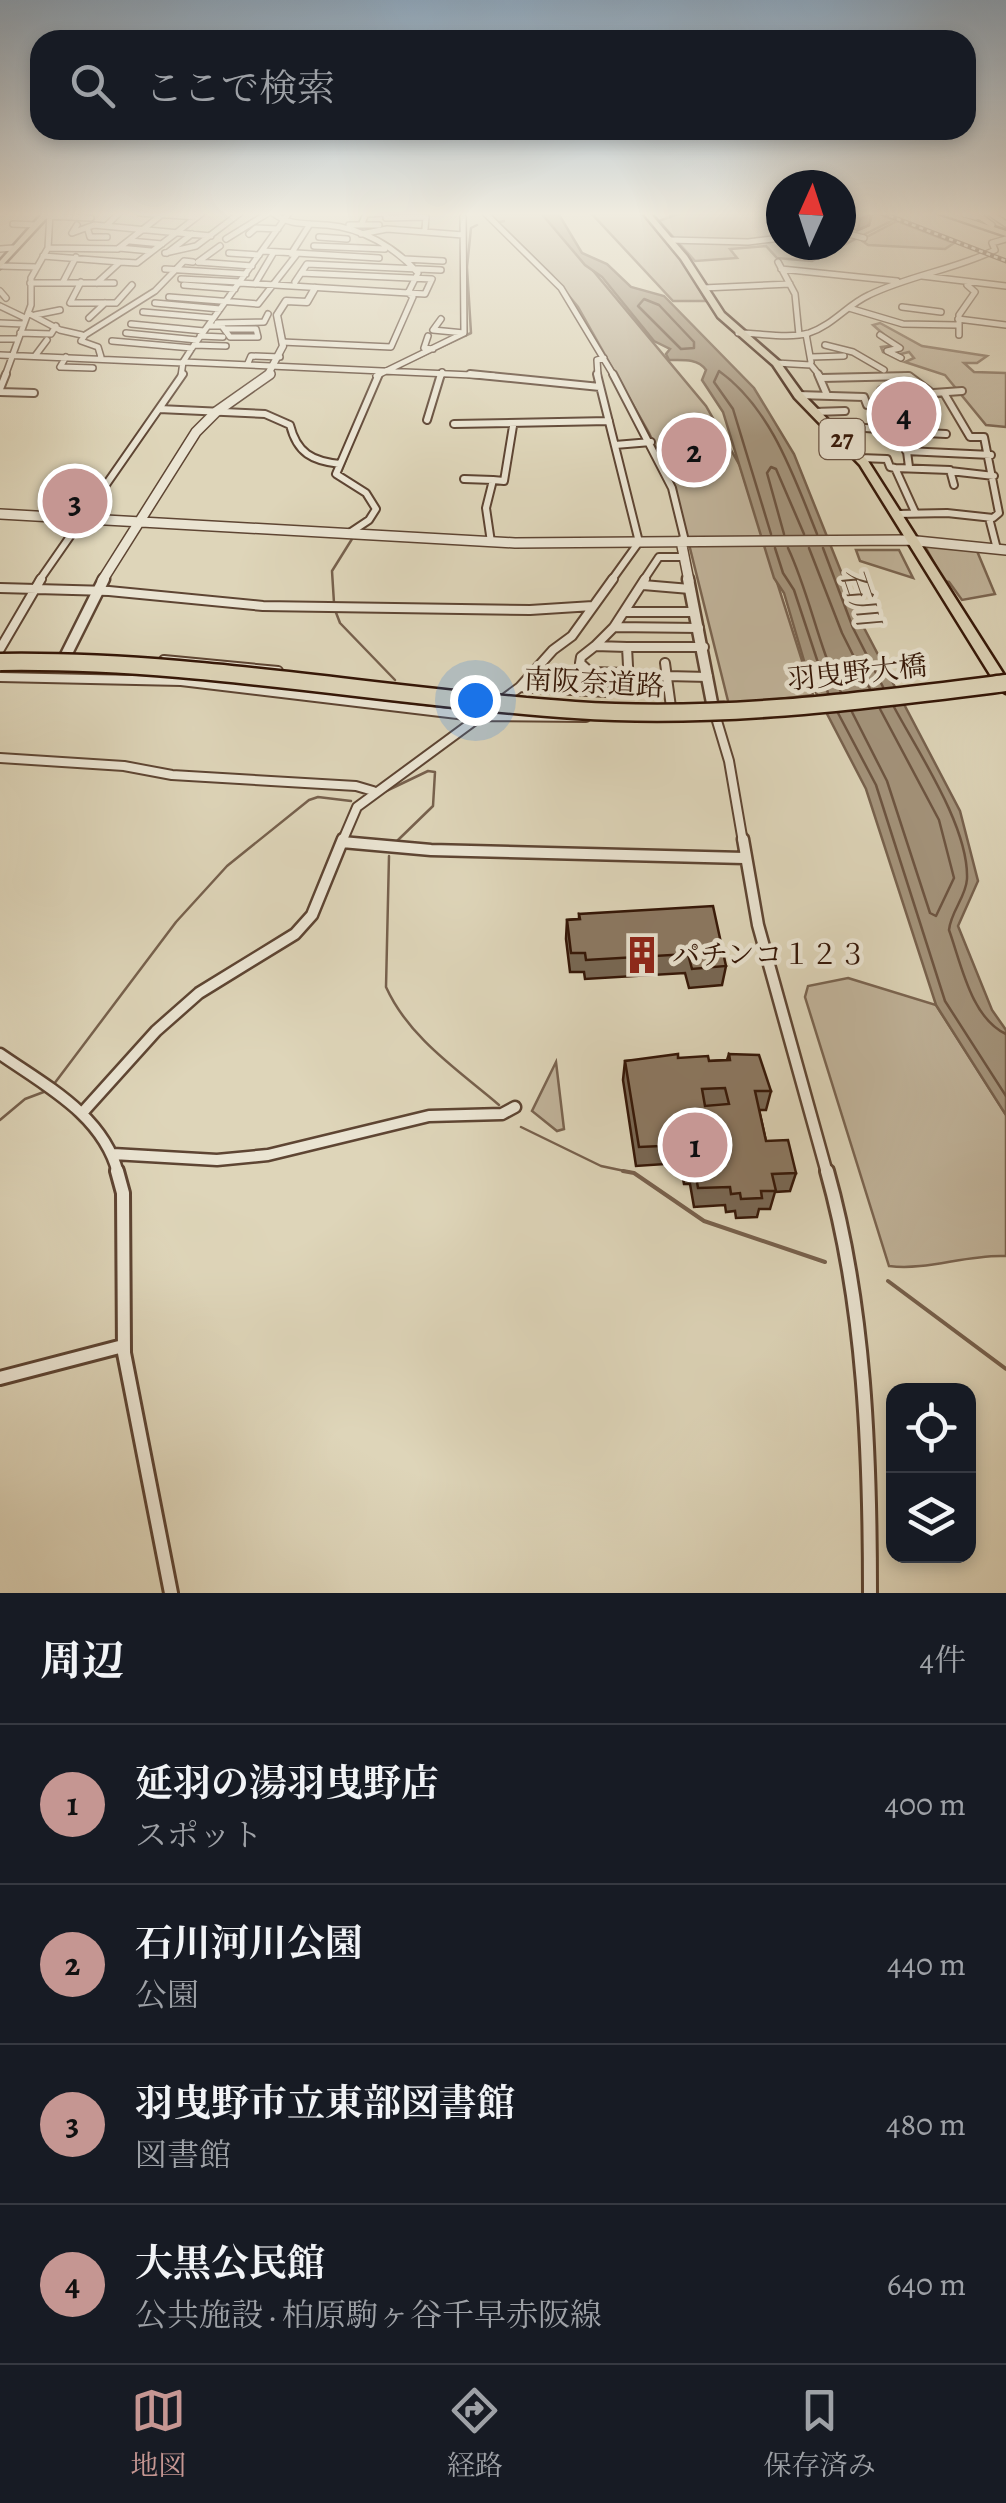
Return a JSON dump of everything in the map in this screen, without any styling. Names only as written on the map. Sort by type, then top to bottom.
[{"type":"highway","name":"南阪奈道路","points":[[0,662],[171,668],[496,706],[647,716],[783,714],[1002,682]]},
{"type":"main road","name":"27","points":[[702,288],[738,333],[776,363],[798,395],[832,425],[860,458],[1002,682]]},
{"type":"street","points":[[30,287],[28,317],[0,390],[34,392]]},
{"type":"street","points":[[78,287],[70,303],[122,300],[130,287]]},
{"type":"street","points":[[89,318],[111,287]]},
{"type":"street","points":[[101,357],[98,348],[81,341],[82,335],[159,287]]},
{"type":"street","points":[[183,363],[236,287]]},
{"type":"street","points":[[168,296],[258,304],[272,287]]},
{"type":"street","points":[[306,287],[425,294],[428,287]]},
{"type":"street","points":[[362,291],[364,287]]},
{"type":"street","points":[[408,293],[410,287]]},
{"type":"street","points":[[461,287],[460,321],[464,333]]},
{"type":"street","points":[[559,287],[651,442],[672,488],[686,541],[683,558],[704,647],[713,708],[730,761],[758,926],[842,1225],[870,1458],[870,1593]]},
{"type":"street","points":[[702,288],[717,287]]},
{"type":"street","points":[[792,287],[802,334],[827,395]]},
{"type":"street","points":[[738,333],[802,334],[832,322],[864,296],[885,287]]},
{"type":"street","points":[[959,335],[958,322],[975,292],[969,287]]},
{"type":"street","points":[[66,657],[97,590],[196,432],[216,412],[262,382],[278,360],[282,342],[277,315],[286,301],[307,302],[315,288]]},
{"type":"street","points":[[0,291],[6,298]]},
{"type":"street","points":[[282,342],[391,346],[412,297],[408,293]]},
{"type":"street","points":[[75,314],[83,303]]},
{"type":"street","points":[[0,306],[82,335]]},
{"type":"street","points":[[902,307],[941,312]]},
{"type":"street","points":[[849,308],[905,324],[1006,325]]},
{"type":"street","points":[[150,309],[179,310],[193,316],[206,329]]},
{"type":"street","points":[[150,309],[179,310],[230,347],[226,362]]},
{"type":"street","points":[[144,325],[150,309]]},
{"type":"street","points":[[905,324],[912,309]]},
{"type":"street","points":[[0,323],[60,310]]},
{"type":"street","points":[[164,327],[179,310]]},
{"type":"street","points":[[126,334],[264,322],[268,314]]},
{"type":"street","points":[[184,329],[193,316]]},
{"type":"street","points":[[460,321],[438,318],[433,330],[464,333]]},
{"type":"street","points":[[112,341],[161,345],[206,329],[230,337],[258,337],[256,329],[224,333],[206,329],[131,324]]},
{"type":"street","points":[[0,339],[51,334],[56,326]]},
{"type":"street","points":[[351,532],[369,520],[376,508],[366,493],[338,477],[374,377],[464,333]]},
{"type":"street","points":[[126,361],[144,335]]},
{"type":"street","points":[[880,335],[900,348],[887,351],[902,358],[884,372]]},
{"type":"street","points":[[428,336],[424,348],[433,349]]},
{"type":"street","points":[[35,356],[47,340]]},
{"type":"street","points":[[80,357],[90,344]]},
{"type":"street","points":[[324,366],[335,344]]},
{"type":"street","points":[[147,362],[161,345]]},
{"type":"street","points":[[824,345],[844,349],[884,372]]},
{"type":"street","points":[[363,361],[370,346]]},
{"type":"street","points":[[0,355],[65,359]]},
{"type":"street","points":[[776,363],[844,356]]},
{"type":"street","points":[[83,1112],[156,1031],[199,994],[295,934],[312,915],[355,810],[373,792],[520,687],[553,650],[572,636],[639,542],[600,386],[597,360],[604,358]]},
{"type":"street","points":[[65,359],[60,367],[92,368]]},
{"type":"street","points":[[23,360],[278,360],[324,366],[363,361],[384,369],[600,386],[618,384]]},
{"type":"street","points":[[0,650],[34,588],[185,370],[183,363]]},
{"type":"street","points":[[426,420],[442,372]]},
{"type":"street","points":[[822,378],[884,372],[909,376],[933,394]]},
{"type":"street","points":[[853,383],[858,396]]},
{"type":"street","points":[[881,390],[891,391],[897,406],[909,467]]},
{"type":"street","points":[[924,403],[920,394],[962,391]]},
{"type":"street","points":[[897,514],[989,518],[999,513],[991,456],[984,437],[970,436],[944,393]]},
{"type":"street","points":[[798,395],[858,396],[864,397],[867,405],[933,403]]},
{"type":"street","points":[[159,409],[270,415],[290,425],[294,446],[300,452],[320,462],[340,464]]},
{"type":"street","points":[[814,412],[845,411]]},
{"type":"street","points":[[830,412],[832,425],[946,434]]},
{"type":"street","points":[[454,424],[609,422]]},
{"type":"street","points":[[464,479],[504,481],[513,426]]},
{"type":"street","points":[[615,445],[651,442]]},
{"type":"street","points":[[906,451],[991,456]]},
{"type":"street","points":[[860,458],[887,460],[895,468],[994,476]]},
{"type":"street","points":[[895,468],[916,512]]},
{"type":"street","points":[[930,469],[932,481]]},
{"type":"street","points":[[950,471],[954,485]]},
{"type":"street","points":[[491,542],[486,508],[493,480]]},
{"type":"street","points":[[0,514],[491,542],[912,540],[1001,550],[989,518]]},
{"type":"street","points":[[628,673],[590,672],[580,663],[581,657],[614,627],[659,557],[683,558]]},
{"type":"street","points":[[642,585],[690,589]]},
{"type":"street","points":[[0,588],[97,590],[278,606],[530,610],[593,606]]},
{"type":"street","points":[[624,612],[695,612]]},
{"type":"street","points":[[614,627],[699,628]]},
{"type":"street","points":[[596,646],[704,647]]},
{"type":"street","points":[[520,687],[614,691],[629,684],[627,646]]},
{"type":"street","points":[[0,662],[66,657],[207,662],[506,699],[713,708]]},
{"type":"street","points":[[665,663],[671,707]]},
{"type":"street","points":[[545,688],[564,671]]},
{"type":"street","points":[[667,676],[708,677]]},
{"type":"street","points":[[0,677],[208,683],[478,717],[555,720],[713,708]]},
{"type":"street","name":"羽曳野大橋","points":[[713,708],[1002,682]]},
{"type":"street","points":[[0,758],[124,766],[172,775],[356,786],[373,792]]},
{"type":"street","points":[[342,842],[397,851],[567,851],[664,858],[744,858]]},
{"type":"street","points":[[0,1054],[83,1112],[113,1154],[124,1193],[123,1346],[172,1593]]},
{"type":"street","points":[[113,1154],[217,1160],[268,1156],[429,1116],[502,1114],[515,1107]]},
{"type":"street","points":[[0,1378],[123,1346]]},
{"type":"shaded area","points":[[562,287],[607,287],[706,406],[740,466],[813,695],[729,705],[676,492],[649,433],[578,307]]},
{"type":"shaded area","points":[[660,287],[698,287],[706,301],[673,301]]},
{"type":"shaded area","points":[[880,323],[922,346],[987,356],[977,363],[964,363],[974,372],[1006,373],[1006,427],[986,425],[945,375],[905,362],[914,358],[909,352],[893,356],[883,352],[881,347],[896,345],[873,325]]},
{"type":"shaded area","points":[[925,546],[977,551],[995,594],[962,600],[944,581]]},
{"type":"shaded area","points":[[856,550],[899,550],[913,578],[860,561]]},
{"type":"shaded area","points":[[848,978],[936,1005],[1006,1115],[1006,1256],[889,1266],[805,997],[808,986]]},
{"type":"shaded area","points":[[556,1062],[564,1129],[557,1131],[532,1111]]},
{"type":"water","points":[[610,287],[632,287],[664,296],[754,388],[794,454],[862,624],[960,811],[978,881],[958,926],[992,1010],[1006,1030],[1006,1115],[936,1005],[866,789],[810,681],[723,412],[702,380],[706,370],[694,362],[669,360],[666,354],[670,349],[654,341]]},
{"type":"building","points":[[713,906],[726,966],[692,969],[688,954],[586,960],[585,953],[571,953],[567,920],[580,919],[579,914]]},
{"type":"building","points":[[678,1054],[678,1058],[708,1056],[709,1061],[730,1060],[729,1054],[759,1055],[771,1091],[755,1091],[766,1141],[788,1140],[796,1173],[772,1174],[776,1191],[761,1191],[762,1198],[741,1199],[740,1193],[731,1194],[730,1187],[698,1188],[694,1165],[688,1166],[684,1145],[639,1147],[625,1061]],"holes":[[[725,1088],[729,1104],[705,1106],[702,1089]]]},
{"type":"waterway","points":[[403,365],[471,333],[468,287]]},
{"type":"waterway","points":[[341,472],[349,452]]},
{"type":"waterway","points":[[369,493],[379,508],[372,520]]},
{"type":"waterway","points":[[334,603],[332,571],[352,539]]},
{"type":"waterway","points":[[335,610],[340,623],[395,680]]},
{"type":"waterway","points":[[382,793],[428,771],[435,772],[433,806],[397,841]]},
{"type":"waterway","points":[[54,1084],[176,922],[227,866],[309,800],[318,797],[351,801]]},
{"type":"waterway","points":[[389,856],[386,987],[421,1038],[499,1105]]},
{"type":"waterway","points":[[0,1120],[25,1099],[49,1090]]},
{"type":"waterway","points":[[521,1127],[601,1166],[634,1173]]},
{"type":"waterway","points":[[623,1171],[634,1173]]},
{"type":"waterway","points":[[634,1173],[704,1221],[825,1262]]},
{"type":"waterway","points":[[888,1281],[1006,1369]]},
{"type":"place","name":"大黒公民館","points":[[904,414]]},
{"type":"place","name":"石川河川公園","points":[[694,450]]},
{"type":"place","name":"羽曳野市立東部図書館","points":[[75,501]]},
{"type":"place","name":"パチンコ１２３","points":[[642,955]]},
{"type":"place","name":"延羽の湯羽曳野店","points":[[695,1145]]},
{"type":"water label","name":"石川","points":[[860,597]]}]
